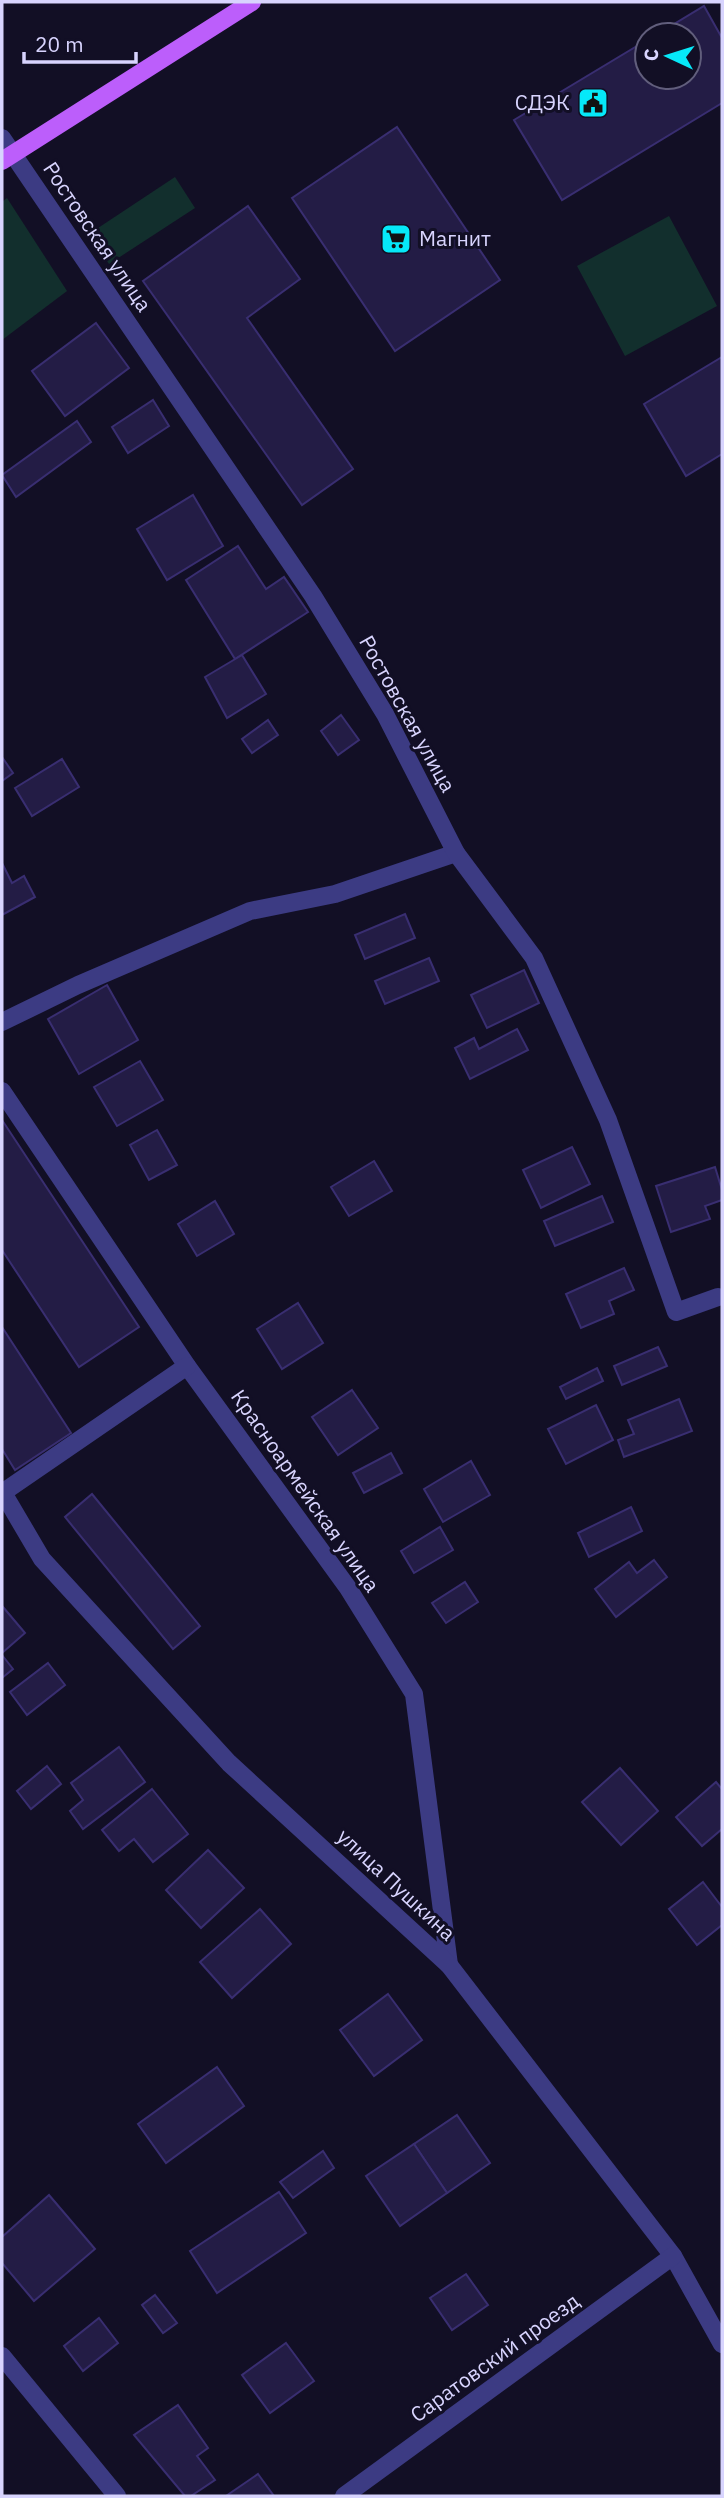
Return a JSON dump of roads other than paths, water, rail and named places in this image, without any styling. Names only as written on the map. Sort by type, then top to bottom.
[{"type":"main road","points":[[5,151],[252,2]]},
{"type":"street","name":"Ростовская улица","points":[[5,151],[313,596],[385,714],[456,853],[534,958],[608,1120],[676,1312],[718,1297]]},
{"type":"street","points":[[2,1022],[78,985],[250,911],[335,894],[456,853]]},
{"type":"street","name":"Красноармейская улица","points":[[2,1091],[187,1366],[348,1588],[414,1694],[449,1965]]},
{"type":"street","points":[[2,1492],[187,1366]]},
{"type":"street","name":"улица Пушкина","points":[[2,1492],[42,1559],[229,1763],[449,1965],[673,2256],[722,2344]]},
{"type":"street","name":"Саратовский проезд","points":[[344,2496],[673,2256]]},
{"type":"street","points":[[2,2356],[117,2496]]},
{"type":"place","name":"СДЭК","points":[[593,103]]},
{"type":"place","name":"Магнит","points":[[396,239]]}]
